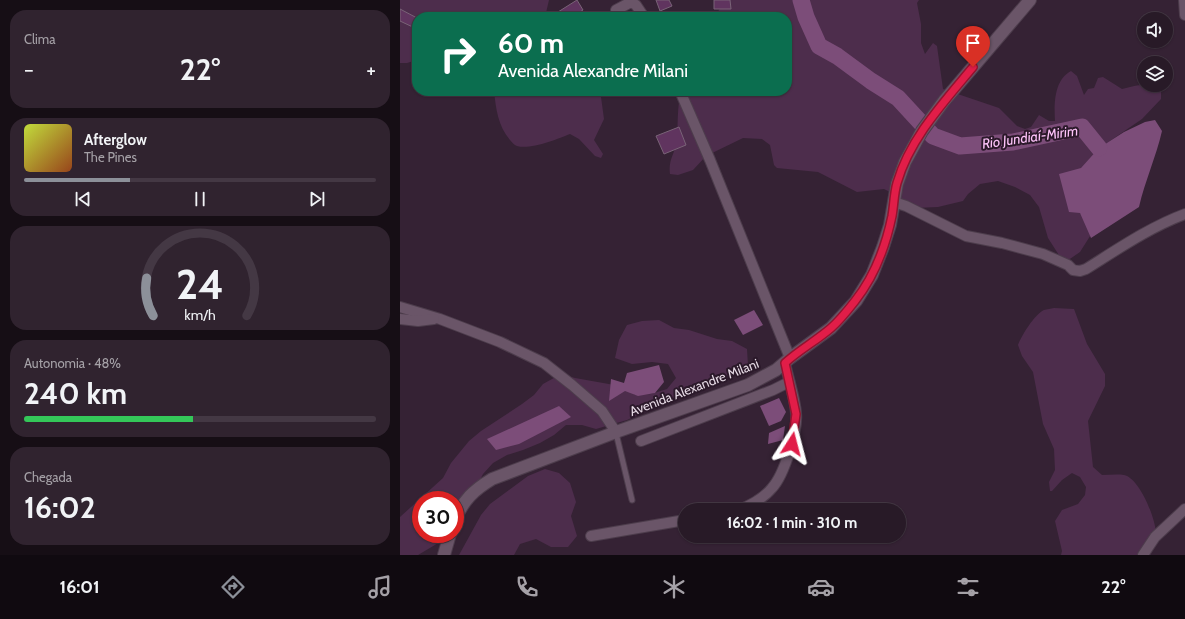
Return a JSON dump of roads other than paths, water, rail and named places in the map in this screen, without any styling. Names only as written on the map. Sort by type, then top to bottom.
[{"type":"street","name":"Avenida Alexandre Milani","points":[[464,503],[479,487],[492,479],[616,432],[748,385],[776,370],[787,360],[831,328],[856,301],[872,275],[884,247],[899,176],[922,131],[944,101],[1030,0]]},
{"type":"street","points":[[1184,0],[1185,15]]},
{"type":"street","points":[[616,10],[631,2],[636,5],[641,12]]},
{"type":"street","points":[[682,96],[710,160],[787,360],[789,382],[796,414],[792,444],[784,469],[772,488],[754,503]]},
{"type":"street","points":[[894,202],[906,206],[966,236],[1002,243],[1043,254],[1068,265],[1074,270],[1080,271],[1086,269],[1171,219],[1185,214]]},
{"type":"street","points":[[400,307],[440,319],[500,342],[544,363],[602,411],[616,432]]},
{"type":"street","points":[[400,319],[418,321],[440,319]]},
{"type":"street","points":[[641,441],[773,390],[789,382]]},
{"type":"street","points":[[1143,555],[1155,537],[1185,509]]},
{"type":"street","points":[[591,536],[678,521]]},
{"type":"street","points":[[444,555],[447,543]]},
{"type":"lane","points":[[616,432],[632,500]]},
{"type":"waterway","name":"Rio Jundiaí-Mirim","points":[[801,0],[806,17],[819,46],[837,56],[871,81],[898,98],[933,136],[960,146],[1013,142],[1082,127],[1099,148]]}]
